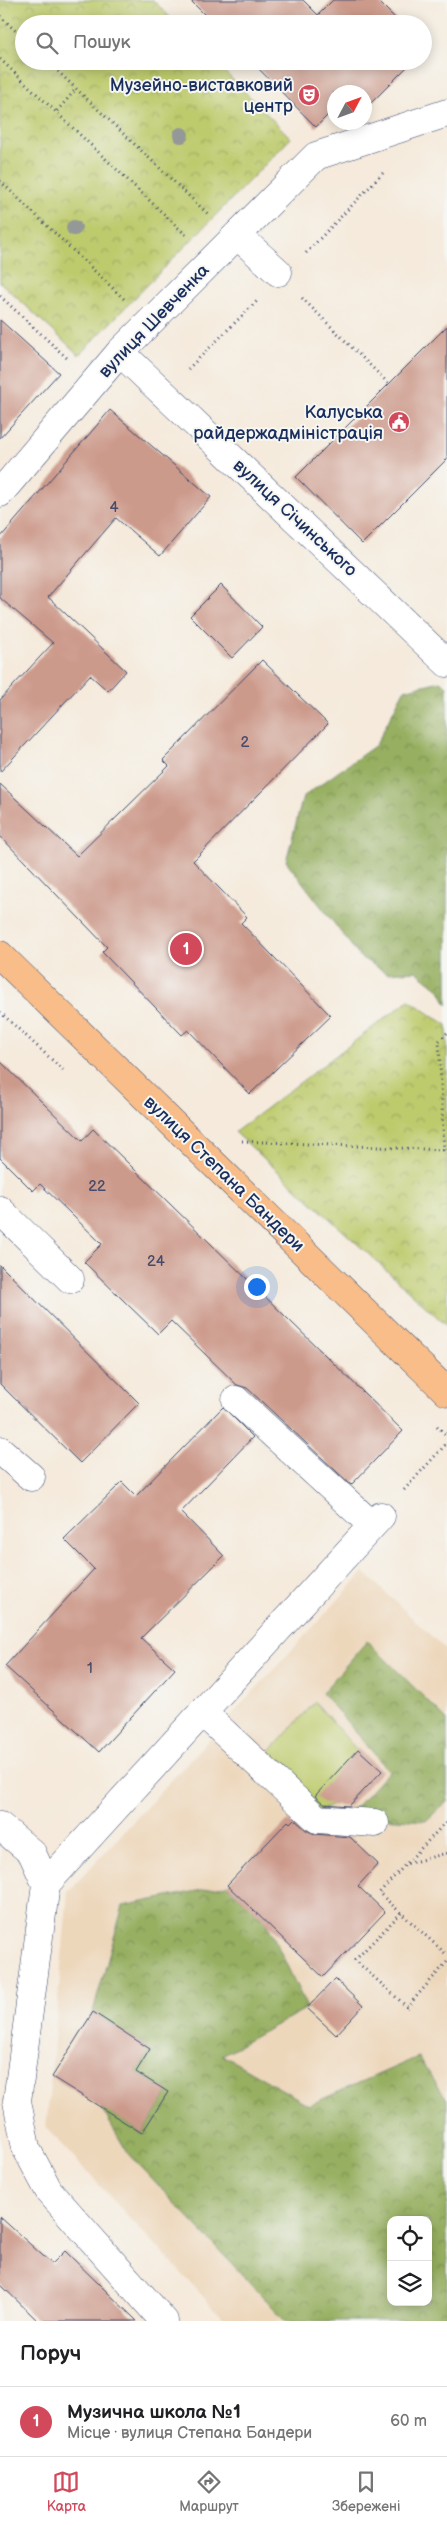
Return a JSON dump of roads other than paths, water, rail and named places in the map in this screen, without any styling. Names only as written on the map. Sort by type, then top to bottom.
[{"type":"main road","name":"вулиця Степана Бандери","points":[[0,956],[447,1392]]},
{"type":"street","name":"вулиця Шевченка","points":[[0,493],[120,352],[316,156],[447,113]]},
{"type":"street","points":[[237,235],[278,272]]},
{"type":"street","name":"вулиця Січинського","points":[[120,352],[447,663]]},
{"type":"street","points":[[0,1210],[70,1279]]},
{"type":"street","points":[[46,1884],[376,1520],[236,1400]]},
{"type":"street","points":[[0,1450],[32,1477]]},
{"type":"street","points":[[202,1712],[317,1819],[375,1823]]},
{"type":"street","points":[[0,1826],[32,1853],[46,1884],[17,2101],[26,2148],[49,2191],[164,2321]]},
{"type":"place","name":"Музейно-виставковий центр","points":[[309,95]]},
{"type":"place","name":"Калуська райдержадміністрація","points":[[399,422]]},
{"type":"place","name":"Музична школа №1","points":[[186,949]]}]
